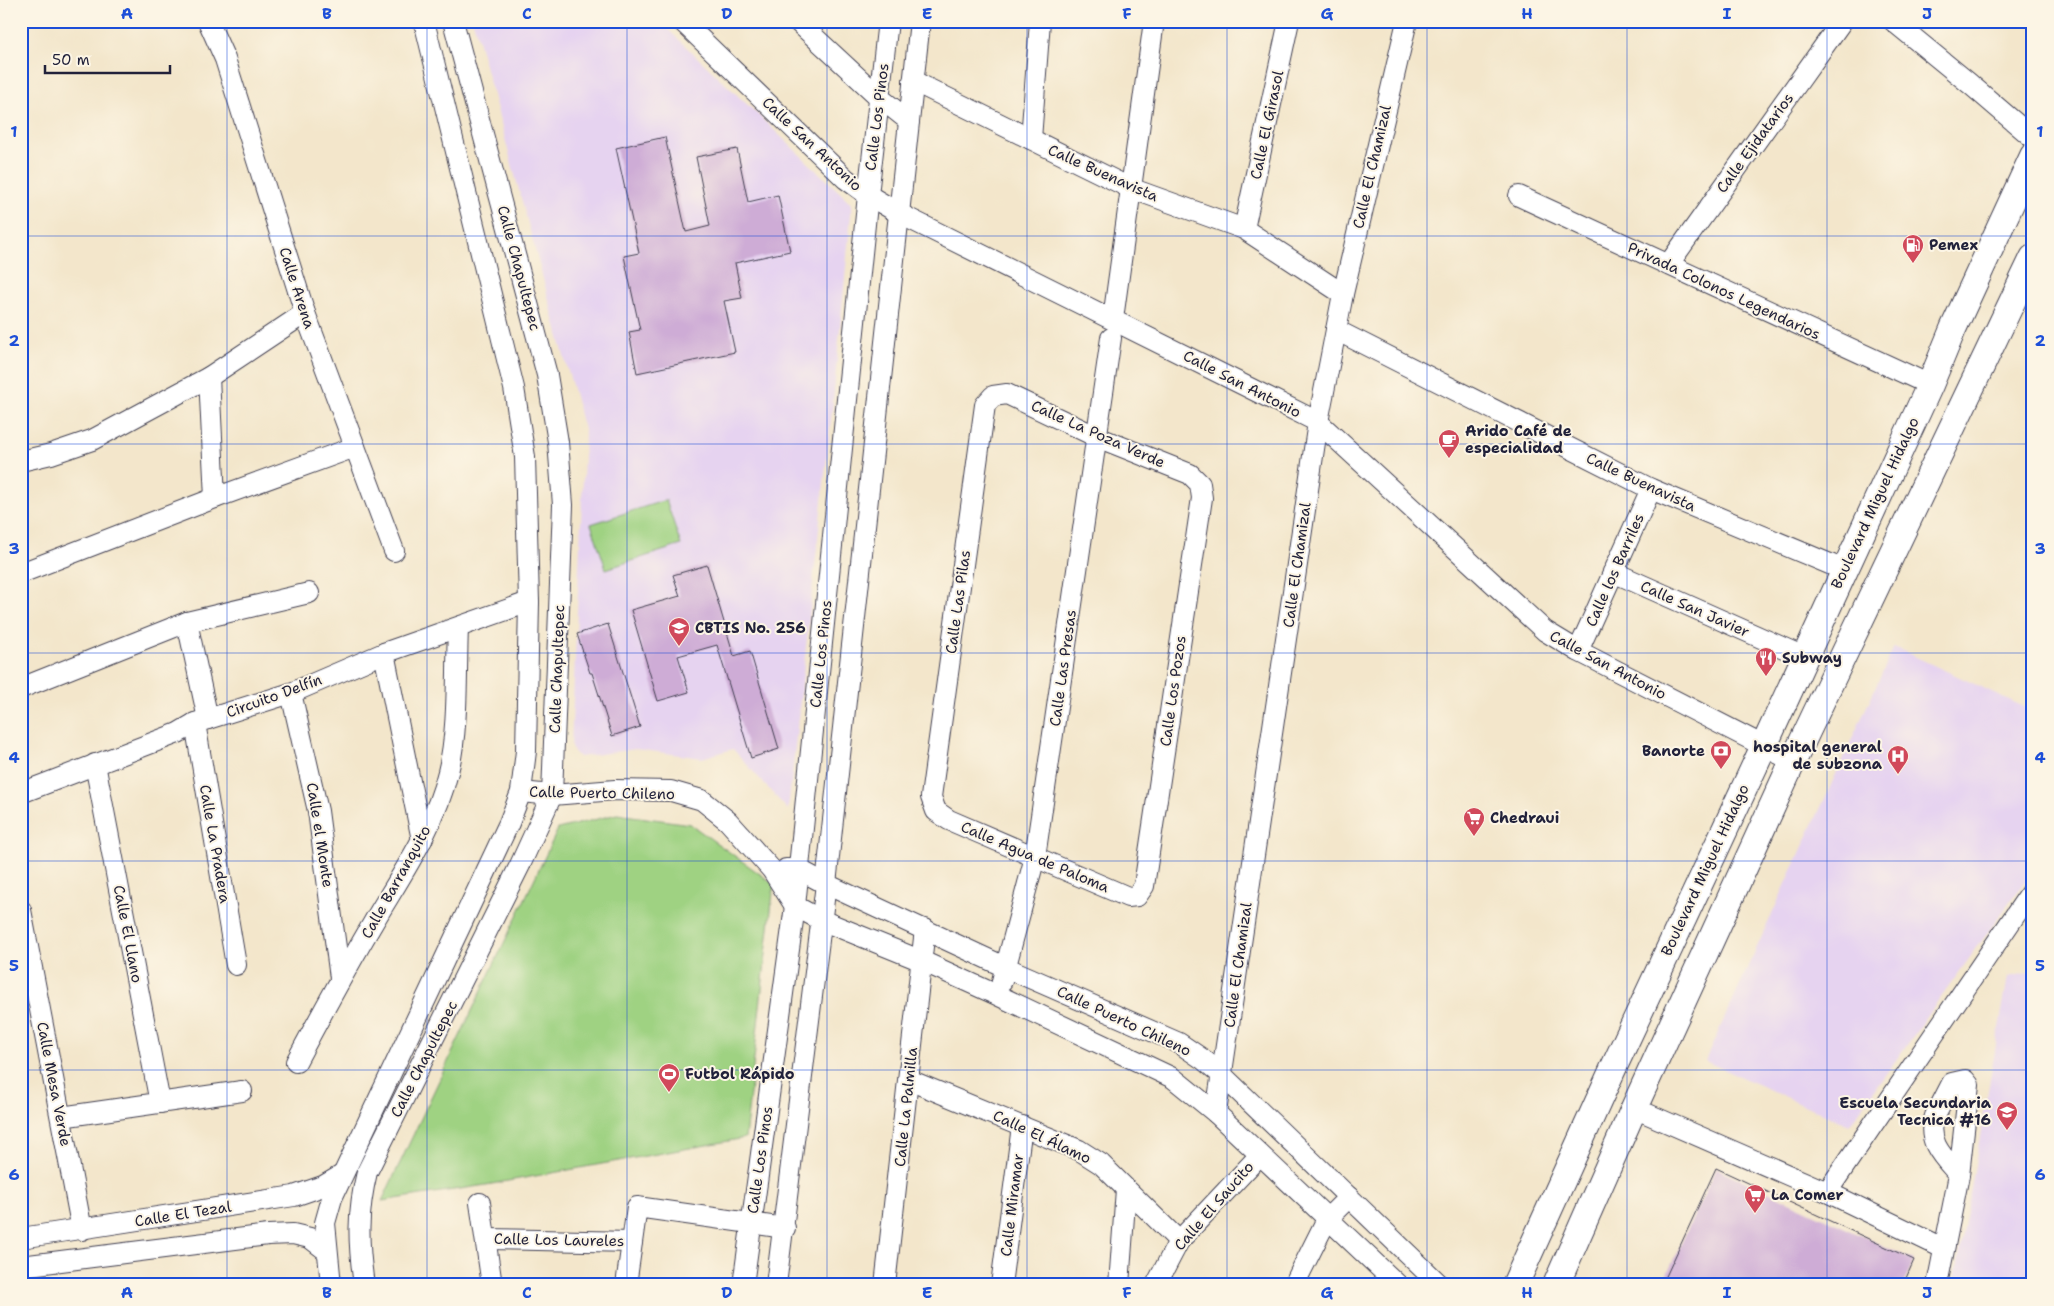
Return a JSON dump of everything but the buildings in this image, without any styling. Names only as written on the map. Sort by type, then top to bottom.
[{"type":"main road","name":"Boulevard Miguel Hidalgo","points":[[1515,1285],[1930,385],[1953,329],[2033,156]]},
{"type":"main road","points":[[1556,1285],[1634,1108],[1793,761],[2033,258]]},
{"type":"main road","points":[[1673,939],[1704,954]]},
{"type":"street","name":"Calle Arena","points":[[208,21],[224,59],[305,313],[394,551]]},
{"type":"street","name":"Calle Chapultepec","points":[[331,1285],[325,1223],[340,1176],[510,823],[521,792],[526,751],[529,602],[525,457],[514,388],[424,21]]},
{"type":"street","name":"Calle Chapultepec","points":[[364,1285],[358,1230],[360,1199],[367,1172],[520,865],[552,795],[563,506],[558,442],[547,375],[453,21]]},
{"type":"street","name":"Calle San Antonio","points":[[682,21],[836,170],[868,195],[1112,329],[1318,422],[1546,632],[1578,651],[1793,761]]},
{"type":"street","points":[[797,21],[880,98],[908,121]]},
{"type":"street","name":"Calle Los Pinos","points":[[743,1285],[794,906],[868,195],[888,21]]},
{"type":"street","name":"Calle Los Pinos","points":[[776,1285],[826,884],[920,21]]},
{"type":"street","points":[[1031,139],[1040,21]]},
{"type":"street","name":"Calle Las Presas","points":[[997,994],[1006,968],[1036,857],[1097,437],[1154,21]]},
{"type":"street","name":"Calle El Girasol","points":[[1244,229],[1289,21]]},
{"type":"street","name":"Calle El Chamizal","points":[[1216,1113],[1318,422],[1343,294],[1407,21]]},
{"type":"street","name":"Calle Ejidatarios","points":[[1668,265],[1842,21]]},
{"type":"street","points":[[1893,21],[2033,138]]},
{"type":"street","name":"Calle Buenavista","points":[[913,82],[1130,188],[1244,229],[1343,294]]},
{"type":"street","name":"Privada Colonos Legendarios","points":[[1519,196],[1930,385]]},
{"type":"street","points":[[21,461],[52,454],[92,440],[209,377],[305,313]]},
{"type":"street","name":"Calle Buenavista","points":[[1336,330],[1651,489],[1844,570]]},
{"type":"street","points":[[209,377],[215,498]]},
{"type":"street","name":"Calle La Poza Verde","points":[[993,396],[1007,394],[1097,437],[1190,474],[1200,484]]},
{"type":"street","name":"Calle Las Pilas","points":[[936,811],[931,797],[967,533],[985,405],[993,396]]},
{"type":"street","points":[[21,573],[355,446]]},
{"type":"street","name":"Calle Los Pozos","points":[[1137,896],[1144,886],[1202,498],[1200,484]]},
{"type":"street","name":"Calle los Barriles","points":[[1578,651],[1651,489]]},
{"type":"street","name":"Calle San Javier","points":[[1613,572],[1804,658]]},
{"type":"street","points":[[21,688],[187,622],[309,593]]},
{"type":"street","name":"Circuito Delfín","points":[[21,793],[178,733],[201,721],[291,693],[384,653],[529,602]]},
{"type":"street","name":"Calle La Pradera","points":[[187,622],[236,965]]},
{"type":"street","name":"Calle Barranquito","points":[[296,1062],[340,978],[422,840],[448,772],[453,744],[458,628]]},
{"type":"street","points":[[384,653],[422,840]]},
{"type":"street","name":"Calle el Monte","points":[[291,693],[318,811],[340,978]]},
{"type":"street","name":"Calle El Llano","points":[[95,764],[160,1103]]},
{"type":"street","name":"Calle Puerto Chileno","points":[[521,792],[552,795],[615,790],[671,790],[702,800],[728,820],[772,870],[794,906],[821,920],[997,994],[1173,1078],[1216,1113],[1398,1285]]},
{"type":"street","name":"Calle Agua de Paloma","points":[[936,811],[949,820],[1128,897],[1137,896]]},
{"type":"street","points":[[772,870],[798,869]]},
{"type":"street","name":"Calle Puerto Chileno","points":[[798,869],[826,884],[1006,968],[1179,1043],[1222,1075],[1440,1285]]},
{"type":"street","points":[[1827,1192],[2033,889]]},
{"type":"street","name":"Calle Mesa Verde","points":[[21,910],[82,1230]]},
{"type":"street","name":"Calle La Palmilla","points":[[885,1285],[910,1080],[925,929]]},
{"type":"street","name":"Calle El Álamo","points":[[910,1080],[1079,1150],[1101,1164],[1179,1241]]},
{"type":"street","points":[[60,1117],[242,1091]]},
{"type":"street","points":[[1634,1108],[1827,1192],[1943,1248]]},
{"type":"street","name":"Calle Miramar","points":[[1001,1285],[1022,1126]]},
{"type":"street","name":"Calle El Saucito","points":[[1156,1285],[1179,1241],[1260,1154]]},
{"type":"street","points":[[1937,1285],[1959,1175]]},
{"type":"street","name":"Calle El Tezal","points":[[21,1238],[294,1196],[322,1186],[340,1176]]},
{"type":"street","points":[[1119,1285],[1126,1189]]},
{"type":"street","points":[[1294,1285],[1327,1219],[1349,1197]]},
{"type":"street","points":[[480,1203],[492,1285]]},
{"type":"street","points":[[626,1285],[637,1207],[784,1228]]},
{"type":"street","name":"Calle El Tezal","points":[[21,1266],[268,1235],[293,1234],[310,1238],[327,1251]]},
{"type":"street","name":"Calle Los Laureles","points":[[486,1239],[632,1242]]},
{"type":"shaded area","points":[[473,21],[659,21],[852,204],[833,401],[788,810],[733,749],[702,758],[636,749],[579,757],[571,748],[585,433]]},
{"type":"shaded area","points":[[1894,647],[2033,711],[2033,870],[1849,1125],[1705,1061]]},
{"type":"shaded area","name":"Escuela Secundaria Tecnica #16","points":[[2033,972],[2033,1285],[1954,1285],[2008,977]]},
{"type":"green space","points":[[666,500],[681,545],[606,569],[591,524]]},
{"type":"green space","points":[[617,814],[690,824],[774,884],[745,1138],[486,1185],[382,1201],[558,829]]},
{"type":"place","name":"Pemex","points":[[1913,264]]},
{"type":"place","name":"Arido Café de especialidad","points":[[1449,459]]},
{"type":"place","name":"CBTIS No. 256","points":[[679,647]]},
{"type":"place","name":"Subway","points":[[1766,677]]},
{"type":"place","name":"Banorte","points":[[1721,770]]},
{"type":"place","name":"hospital general de subzona","points":[[1898,775]]},
{"type":"place","name":"Chedraui","points":[[1474,837]]},
{"type":"place","name":"Futbol Rápido","points":[[669,1093]]},
{"type":"place","name":"Escuela Secundaria Tecnica #16","points":[[2007,1131]]},
{"type":"place","name":"La Comer","points":[[1755,1214]]}]
